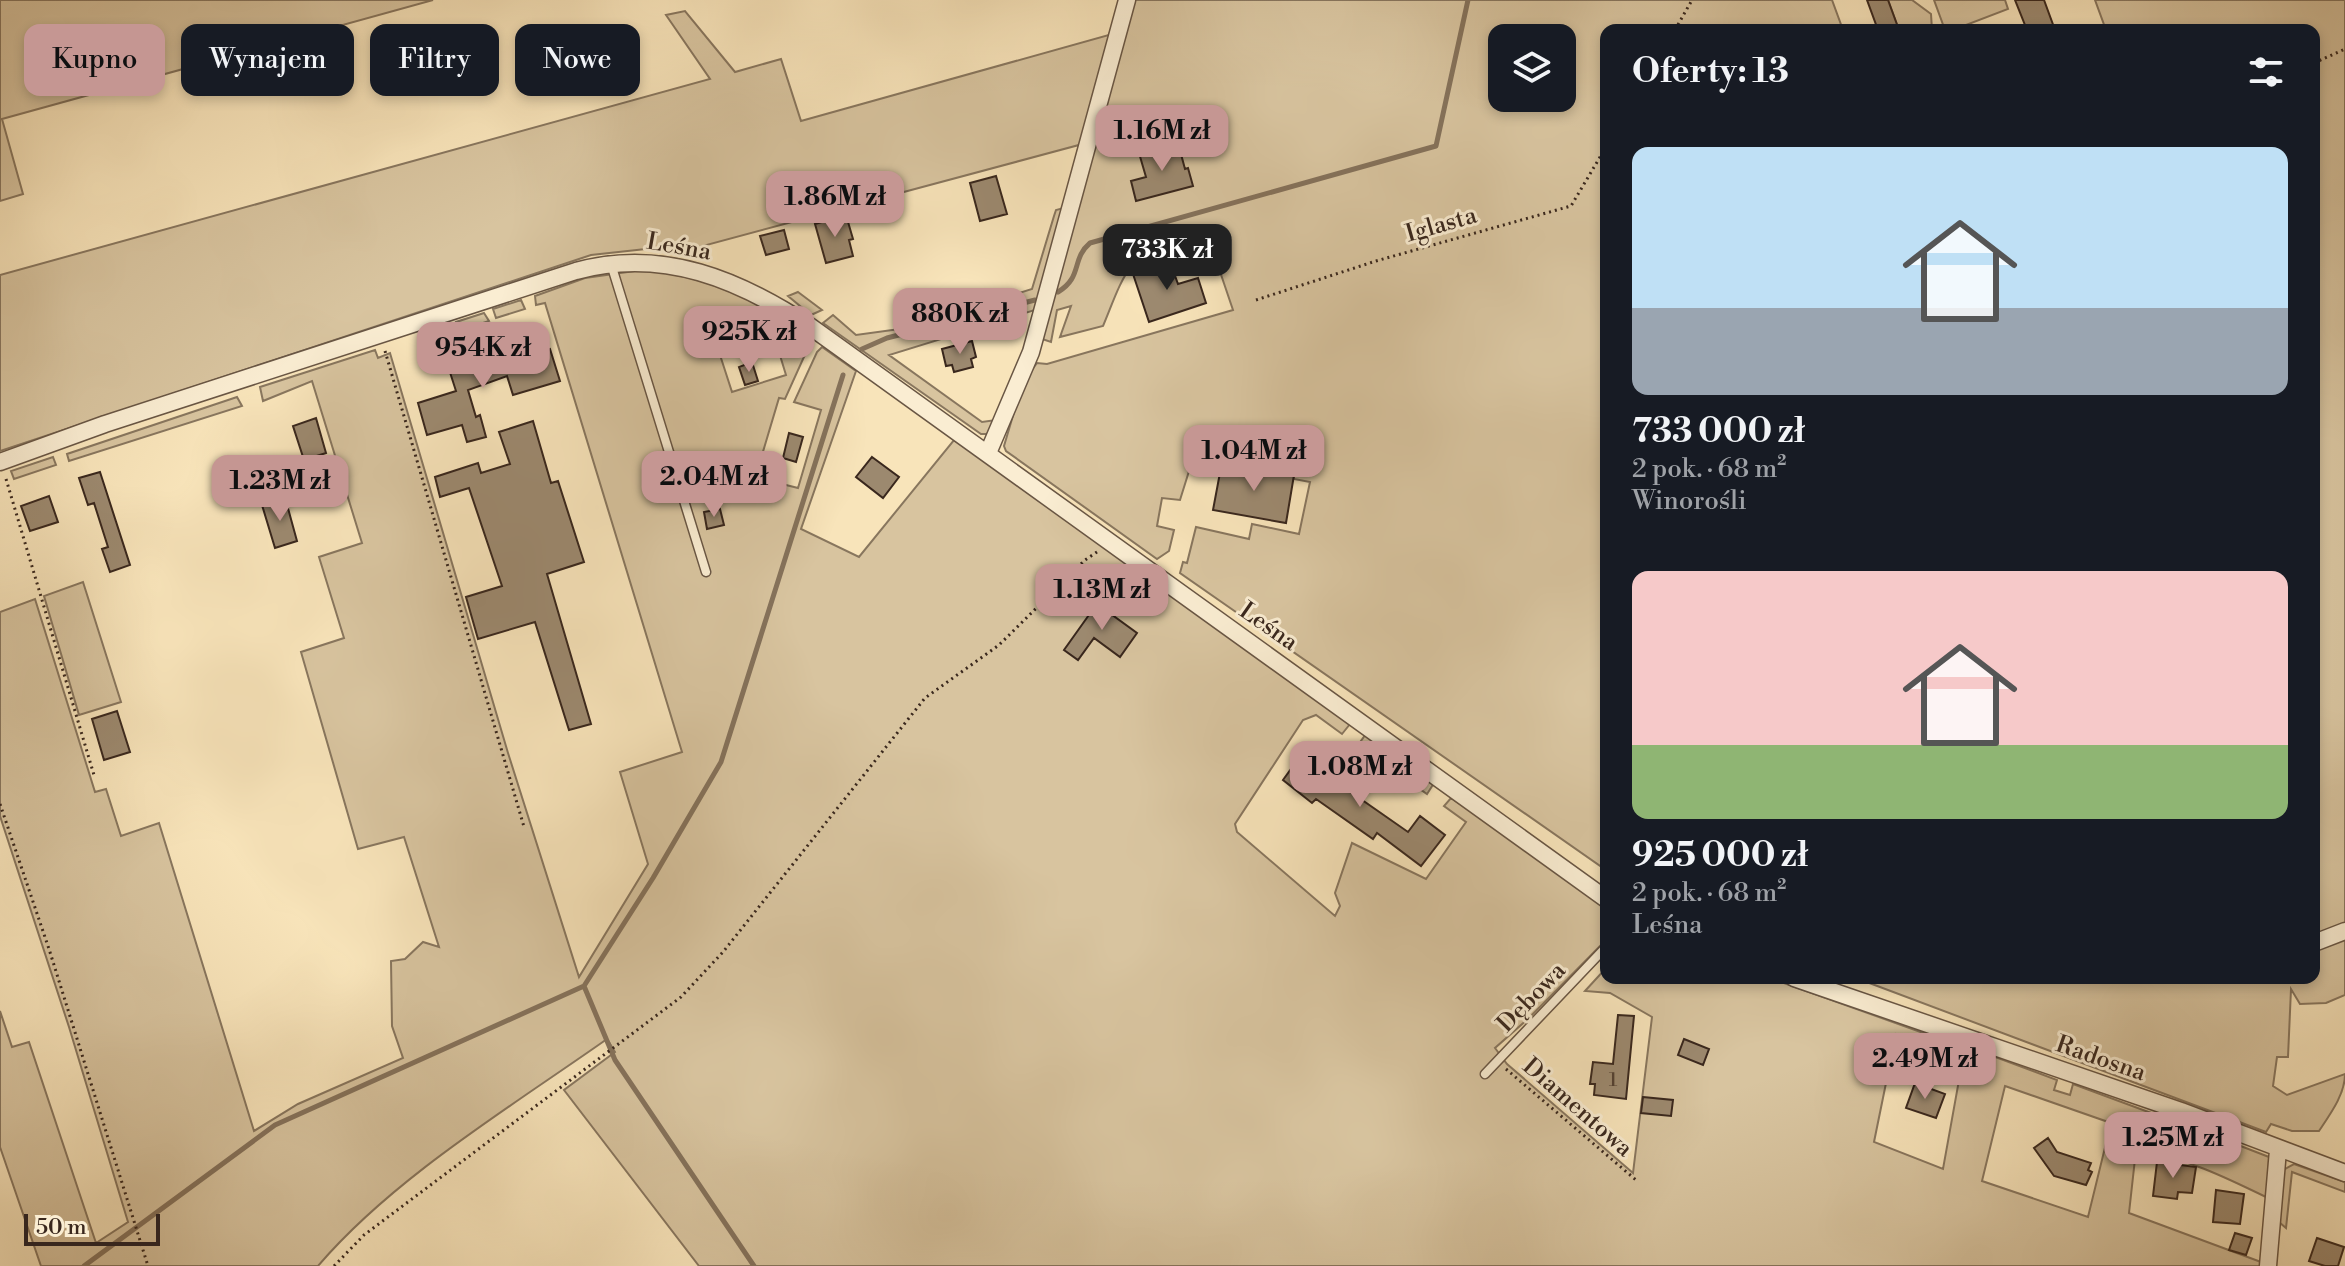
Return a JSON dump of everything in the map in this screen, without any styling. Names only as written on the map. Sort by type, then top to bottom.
[{"type":"street","points":[[988,453],[1031,352],[1127,0]]},
{"type":"street","name":"Leśna","points":[[0,462],[105,424],[576,271],[611,263],[684,266],[746,289],[811,327],[1600,895]]},
{"type":"street","points":[[2320,941],[2345,931]]},
{"type":"street","name":"Radosna","points":[[1811,984],[2181,1111],[2345,1173]]},
{"type":"street","points":[[2268,1266],[2278,1150]]},
{"type":"lane","points":[[611,263],[706,572]]},
{"type":"lane","name":"Dębowa","points":[[1485,1074],[1600,953]]},
{"type":"path","points":[[1678,24],[1692,0]]},
{"type":"path","points":[[2320,60],[2345,49]]},
{"type":"path","name":"Iglasta","points":[[1256,300],[1376,261],[1571,206],[1600,157]]},
{"type":"path","points":[[380,336],[524,827]]},
{"type":"path","points":[[0,462],[94,775]]},
{"type":"path","points":[[334,1266],[364,1235],[681,997],[723,952],[925,698],[999,645],[1085,560],[1111,543]]},
{"type":"path","points":[[0,804],[49,949],[148,1266]]},
{"type":"path","name":"Diamentowa","points":[[1497,1061],[1636,1180]]},
{"type":"shaded area","points":[[0,0],[433,0],[346,24],[181,24],[181,70],[165,74],[165,24],[24,24],[24,96],[85,96],[2,119],[23,194],[0,201]]},
{"type":"shaded area","points":[[1120,0],[1832,0],[1841,24],[1600,24],[1600,866],[1180,573],[1183,562],[1187,563],[1196,527],[1249,539],[1252,524],[1299,534],[1310,482],[1294,479],[1294,475],[1244,466],[1245,451],[1219,448],[1195,452],[1180,500],[1162,498],[1157,526],[1174,530],[1169,551],[1157,559],[1006,451],[1004,446],[1023,382],[1037,363],[1047,364],[1233,310],[1212,248],[1175,242],[1146,252],[1120,284],[1103,326],[1060,337],[1071,306],[1057,310],[1051,342],[1042,339],[1038,309],[889,355],[982,422],[996,420],[987,434],[981,434],[823,323],[833,315],[856,335],[907,328],[1032,289],[1056,210],[1064,208],[1079,145],[695,248],[690,255],[655,248],[591,255],[0,451],[0,275],[710,79],[666,15],[685,11],[735,72],[781,59],[801,121],[1109,35]]},
{"type":"shaded area","points":[[1888,0],[1912,0],[1931,14],[1932,24],[1897,24]]},
{"type":"shaded area","points":[[1934,0],[2005,0],[2008,9],[1969,24],[1943,24]]},
{"type":"shaded area","points":[[2095,0],[2345,0],[2345,924],[2320,934],[2320,24],[2104,24]]},
{"type":"shaded area","points":[[642,270],[704,282],[763,307],[759,324],[738,313],[709,321],[732,392],[786,375],[772,329],[777,317],[809,337],[808,348],[785,399],[779,398],[759,465],[762,479],[798,488],[821,410],[794,402],[817,352],[822,347],[856,371],[801,529],[859,557],[954,440],[1350,724],[1342,734],[1316,715],[1303,720],[1235,824],[1237,832],[1335,916],[1340,906],[1335,893],[1352,843],[1426,879],[1466,822],[1444,806],[1451,798],[1600,900],[1600,946],[1495,1048],[1507,1064],[1633,1173],[1652,1017],[1610,993],[1585,991],[1600,975],[1600,984],[1787,984],[1929,1035],[1927,1045],[1896,1034],[1874,1142],[1943,1169],[1963,1058],[1944,1051],[1947,1039],[2057,1080],[2054,1090],[2070,1095],[2073,1084],[2170,1120],[2168,1130],[2179,1134],[2184,1124],[2269,1157],[2268,1198],[2188,1163],[2136,1150],[2129,1213],[2261,1262],[2261,1266],[699,1266],[564,1090],[615,1052],[607,1039],[417,1173],[348,1234],[318,1266],[41,1266],[0,1147],[0,1011],[12,1047],[29,1042],[96,1243],[128,1222],[0,816],[0,612],[35,599],[95,792],[106,789],[121,836],[159,823],[254,1131],[298,1104],[403,1058],[392,1026],[391,961],[405,959],[423,942],[439,947],[404,837],[358,849],[301,652],[344,638],[319,557],[362,543],[312,381],[263,401],[260,387],[375,350],[378,358],[390,353],[508,753],[579,977],[648,864],[620,772],[682,752],[545,303],[536,305],[535,296],[585,278]],"holes":[[[2005,1086],[2111,1123],[2088,1217],[1982,1181]]]},
{"type":"shaded area","points":[[798,292],[822,310],[811,315],[788,296]]},
{"type":"shaded area","points":[[521,300],[525,309],[496,318],[493,309]]},
{"type":"shaded area","points":[[484,313],[489,321],[459,331],[456,322]]},
{"type":"shaded area","points":[[237,397],[242,406],[69,461],[67,454]]},
{"type":"shaded area","points":[[53,457],[56,465],[14,479],[11,471]]},
{"type":"shaded area","points":[[83,582],[121,702],[79,715],[44,596]]},
{"type":"shaded area","points":[[1366,734],[1383,746],[1375,757],[1358,745]]},
{"type":"shaded area","points":[[1400,759],[1434,783],[1427,794],[1393,770]]},
{"type":"shaded area","points":[[2345,934],[2345,995],[2326,1003],[2300,1004],[2291,989],[2288,1057],[2277,1057],[2273,1086],[2287,1095],[2345,1074],[2340,1096],[2319,1131],[2292,1131],[2271,1124],[2266,1132],[1872,984],[2320,984],[2320,944]]},
{"type":"shaded area","points":[[2294,1164],[2345,1182],[2345,1192],[2292,1172],[2286,1228],[2279,1222],[2283,1170]]},
{"type":"building","points":[[1867,0],[1888,0],[1897,24],[1876,24]]},
{"type":"building","points":[[2015,0],[2044,0],[2053,24],[2025,24]]},
{"type":"building","points":[[1178,143],[1193,186],[1136,201],[1131,181],[1146,177],[1139,153]]},
{"type":"building","points":[[996,176],[1007,214],[980,221],[970,183]]},
{"type":"building","points":[[846,215],[853,239],[849,240],[853,256],[826,263],[815,224]]},
{"type":"building","points":[[784,230],[789,249],[766,255],[760,236]]},
{"type":"building","points":[[1170,262],[1178,284],[1198,278],[1206,303],[1149,322],[1133,274]]},
{"type":"building","points":[[972,341],[976,357],[971,359],[973,367],[954,372],[952,365],[946,366],[942,349]]},
{"type":"building","points":[[550,349],[560,381],[513,395],[507,376],[468,390],[486,437],[467,442],[462,425],[427,435],[418,403],[456,391],[447,363],[482,351],[488,368]]},
{"type":"building","points":[[752,362],[758,381],[745,385],[739,367]]},
{"type":"building","points":[[316,418],[326,453],[304,460],[293,426]]},
{"type":"building","points":[[533,421],[551,483],[558,481],[584,562],[547,574],[591,724],[569,730],[535,622],[478,639],[466,597],[502,586],[469,488],[440,497],[435,477],[478,463],[481,473],[510,464],[499,432]]},
{"type":"building","points":[[789,433],[803,437],[796,462],[783,458]]},
{"type":"building","points":[[872,457],[899,477],[883,498],[856,477]]},
{"type":"building","points":[[1222,462],[1294,475],[1286,523],[1213,510]]},
{"type":"building","points":[[100,472],[130,565],[110,572],[102,549],[108,547],[94,503],[88,505],[79,478]]},
{"type":"building","points":[[49,496],[58,522],[30,531],[21,506]]},
{"type":"building","points":[[276,500],[277,504],[286,501],[297,541],[275,548],[262,505]]},
{"type":"building","points":[[720,509],[724,525],[707,529],[704,512]]},
{"type":"building","points":[[1101,598],[1116,608],[1111,614],[1137,633],[1120,657],[1094,638],[1078,660],[1064,650]]},
{"type":"building","points":[[117,711],[130,752],[104,760],[92,719]]},
{"type":"building","points":[[1301,755],[1315,765],[1322,756],[1343,772],[1335,781],[1408,832],[1420,816],[1445,835],[1421,866],[1377,833],[1373,839],[1316,799],[1312,803],[1283,780]]},
{"type":"building","points":[[1618,1015],[1634,1016],[1626,1099],[1594,1095],[1595,1084],[1590,1084],[1593,1062],[1613,1064]]},
{"type":"building","points":[[1684,1039],[1709,1049],[1703,1065],[1678,1055]]},
{"type":"building","points":[[1915,1083],[1945,1094],[1936,1118],[1906,1108]]},
{"type":"building","points":[[1643,1097],[1673,1100],[1671,1116],[1641,1113]]},
{"type":"building","points":[[2048,1138],[2057,1152],[2091,1163],[2088,1170],[2092,1172],[2086,1185],[2054,1176],[2034,1148]]},
{"type":"building","points":[[2157,1162],[2196,1167],[2192,1193],[2178,1192],[2177,1199],[2153,1196]]},
{"type":"building","points":[[2216,1190],[2244,1194],[2240,1224],[2213,1222]]},
{"type":"building","points":[[2235,1233],[2252,1238],[2246,1255],[2229,1250]]},
{"type":"building","points":[[2317,1238],[2344,1247],[2338,1266],[2309,1261]]},
{"type":"waterway","points":[[1058,292],[1071,280],[1080,255],[1090,243],[1436,146],[1468,0]]},
{"type":"waterway","points":[[862,349],[887,338],[1035,300]]},
{"type":"waterway","points":[[754,1266],[615,1060],[584,986],[653,878],[721,762],[843,375]]},
{"type":"waterway","points":[[84,1266],[275,1125],[584,986]]}]
